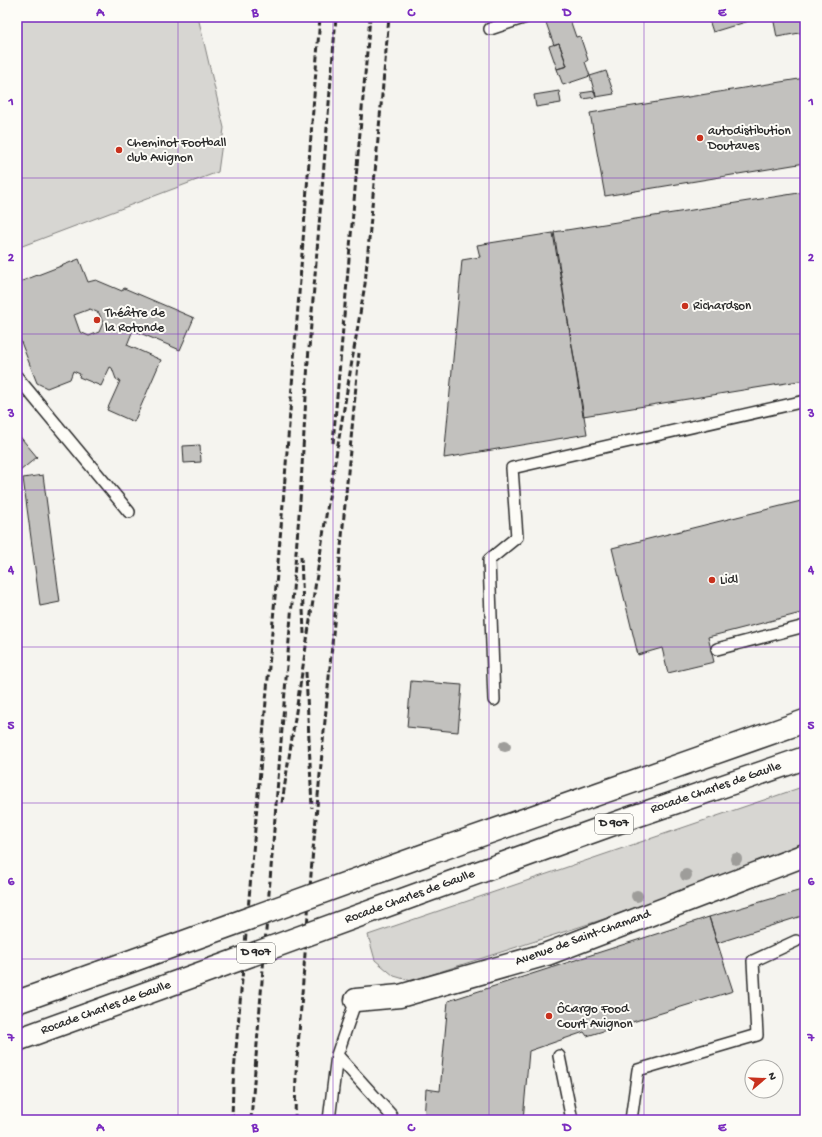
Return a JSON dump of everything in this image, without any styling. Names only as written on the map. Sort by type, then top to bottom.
[{"type":"main road","name":"D 907","points":[[17,1002],[430,853],[805,721]]},
{"type":"main road","name":"Rocade Charles de Gaulle","points":[[17,1040],[633,817],[805,758]]},
{"type":"main road","name":"Avenue de Saint-Chamand","points":[[356,1000],[400,996],[547,954],[805,855]]},
{"type":"lane","points":[[490,29],[526,17]]},
{"type":"lane","points":[[17,377],[129,512]]},
{"type":"lane","points":[[494,700],[489,560],[517,536],[512,468],[805,400]]},
{"type":"lane","points":[[717,649],[805,626]]},
{"type":"lane","points":[[631,1120],[638,1070],[757,1035],[754,961],[796,941]]},
{"type":"lane","points":[[329,1120],[337,1055],[356,1000]]},
{"type":"lane","points":[[337,1055],[391,1114],[391,1120]]},
{"type":"lane","points":[[560,1056],[572,1120]]},
{"type":"shaded area","name":"Cheminot Football club Avignon","points":[[17,17],[198,17],[224,128],[218,172],[17,248]]},
{"type":"shaded area","points":[[805,786],[805,845],[604,919],[411,981],[394,976],[375,960],[368,935]]},
{"type":"building","points":[[544,17],[569,17],[576,37],[580,36],[588,60],[585,62],[590,76],[563,85],[557,69],[567,66],[559,43],[554,45]]},
{"type":"building","points":[[708,17],[762,17],[713,32]]},
{"type":"building","points":[[773,17],[805,17],[805,32],[777,37]]},
{"type":"building","points":[[559,43],[567,66],[557,69],[549,46]]},
{"type":"building","points":[[606,71],[614,94],[596,97],[590,76]]},
{"type":"building","name":"autodistibution Doutaves","points":[[805,78],[805,163],[605,196],[590,113]]},
{"type":"building","points":[[559,91],[561,103],[536,107],[534,95]]},
{"type":"building","points":[[595,91],[596,97],[583,99],[581,93]]},
{"type":"building","name":"Richardson","points":[[805,192],[805,380],[583,416],[554,232]]},
{"type":"building","points":[[553,233],[587,434],[444,458],[462,260],[480,257],[477,245]]},
{"type":"building","points":[[79,259],[88,282],[96,280],[122,291],[124,288],[194,318],[180,350],[133,330],[127,345],[161,360],[134,422],[107,410],[120,381],[116,379],[112,368],[110,367],[101,386],[79,377],[80,374],[73,371],[70,379],[47,388],[37,383],[19,337],[17,338],[17,283]],"holes":[[[90,309],[99,313],[103,323],[99,332],[89,336],[80,332],[74,315]]]},
{"type":"building","points":[[17,433],[37,457],[20,471],[17,468]]},
{"type":"building","points":[[200,445],[201,462],[184,463],[183,446]]},
{"type":"building","points":[[43,475],[60,602],[40,606],[23,478]]},
{"type":"building","name":"Lidl","points":[[805,500],[805,612],[708,637],[714,662],[668,673],[662,648],[638,655],[612,548]]},
{"type":"building","points":[[411,681],[462,685],[458,732],[407,727]]},
{"type":"building","points":[[805,889],[805,915],[717,943],[709,917]]},
{"type":"building","name":"ÔCargo Food Court Avignon","points":[[709,917],[733,991],[587,1036],[584,1032],[529,1051],[523,1120],[424,1120],[426,1089],[440,1091],[448,1001]]},
{"type":"railway","points":[[232,1120],[233,1084],[283,504],[320,17]]},
{"type":"railway","points":[[251,1120],[300,502],[308,361],[336,17]]},
{"type":"railway","points":[[333,443],[370,17]]},
{"type":"railway","points":[[282,803],[328,503],[365,284],[389,17]]},
{"type":"railway","points":[[295,1120],[296,1073],[312,861],[359,353]]},
{"type":"railway","points":[[301,556],[304,634]]},
{"type":"railway","points":[[306,672],[312,808]]},
{"type":"place","name":"autodistibution Doutaves","points":[[700,138]]},
{"type":"place","name":"Cheminot Football club Avignon","points":[[119,150]]},
{"type":"place","name":"Richardson","points":[[685,306]]},
{"type":"place","name":"Théâtre de la Rotonde","points":[[97,320]]},
{"type":"place","name":"Lidl","points":[[712,580]]},
{"type":"place","name":"ÔCargo Food Court Avignon","points":[[549,1016]]}]
